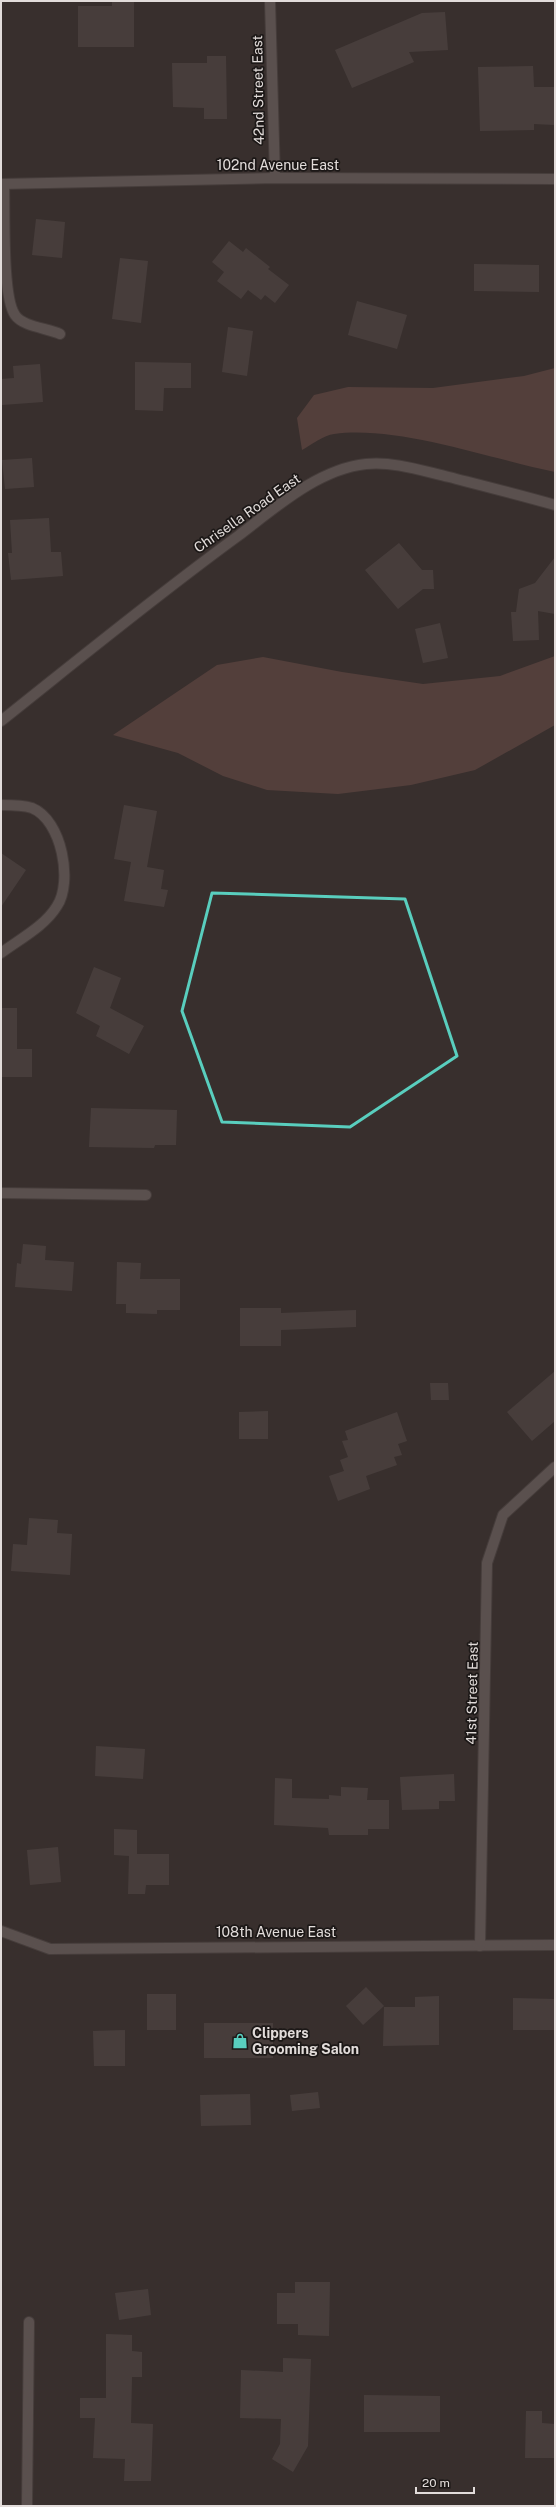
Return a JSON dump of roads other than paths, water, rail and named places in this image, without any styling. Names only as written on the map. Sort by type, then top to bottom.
[{"type":"street","name":"42nd Street East","points":[[270,1],[275,178]]},
{"type":"street","name":"102nd Avenue East","points":[[3,184],[275,178],[555,179]]},
{"type":"street","points":[[3,184],[9,291],[15,316],[29,324],[60,334]]},
{"type":"street","name":"Chrisella Road East","points":[[1,721],[191,570],[284,502],[315,482],[339,471],[358,465],[379,463],[424,471],[555,505]]},
{"type":"street","points":[[1,805],[32,808],[42,815],[56,836],[64,865],[63,896],[50,917],[1,953]]},
{"type":"street","points":[[1,1193],[146,1194]]},
{"type":"street","name":"41st Street East","points":[[480,1946],[487,1563],[498,1524],[503,1515],[555,1467]]},
{"type":"street","name":"108th Avenue East","points":[[1,1931],[50,1949],[555,1945]]},
{"type":"street","points":[[26,2506],[29,2322]]},
{"type":"place","name":"Clippers Grooming Salon","points":[[240,2041]]}]
